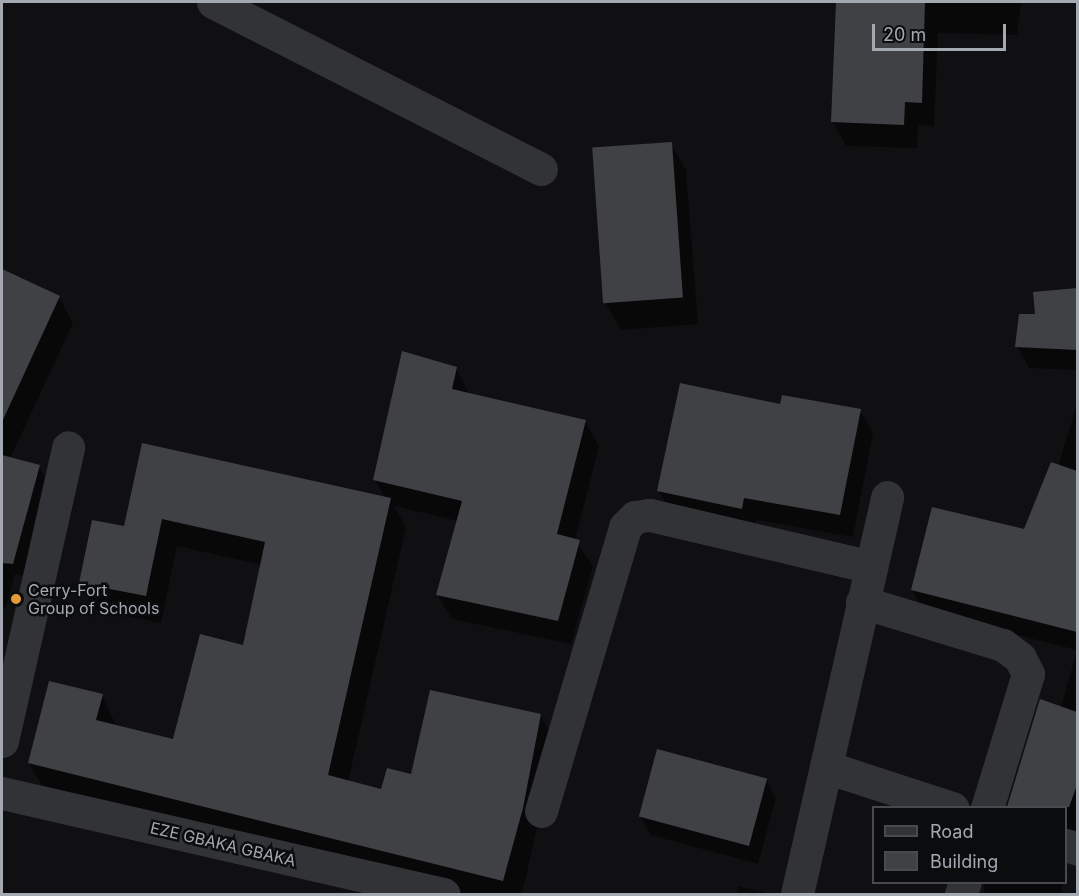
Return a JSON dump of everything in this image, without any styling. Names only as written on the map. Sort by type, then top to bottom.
[{"type":"street","points":[[213,2],[541,169]]},
{"type":"street","points":[[2,741],[68,447]]},
{"type":"street","points":[[797,894],[886,497]]},
{"type":"street","points":[[541,811],[625,527],[635,517],[650,515],[871,567]]},
{"type":"street","points":[[862,602],[1003,645],[1020,658],[1028,674],[987,806]]},
{"type":"street","points":[[826,767],[949,806]]},
{"type":"street","name":"EZE GBAKA GBAKA","points":[[2,793],[444,894]]},
{"type":"building","points":[[836,2],[925,2],[922,103],[905,102],[904,125],[831,122]]},
{"type":"building","points":[[672,142],[683,298],[603,303],[592,148]]},
{"type":"building","points":[[2,269],[60,296],[2,422]]},
{"type":"building","points":[[1077,288],[1077,350],[1015,347],[1019,314],[1035,314],[1033,292]]},
{"type":"building","points":[[402,351],[457,367],[452,389],[586,420],[557,534],[580,540],[558,621],[436,595],[462,501],[373,480]]},
{"type":"building","points":[[680,383],[780,404],[782,395],[861,409],[840,515],[744,498],[742,509],[657,491]]},
{"type":"building","points":[[142,443],[391,498],[328,775],[381,789],[387,768],[411,774],[430,690],[541,714],[523,808],[503,881],[28,763],[49,681],[103,694],[96,720],[173,739],[200,634],[243,645],[265,542],[162,519],[146,596],[79,583],[92,520],[124,526]]},
{"type":"building","points":[[2,455],[40,465],[13,564],[2,563]]},
{"type":"building","points":[[1051,462],[1077,471],[1077,632],[911,590],[932,507],[1024,529]]},
{"type":"building","points":[[1040,699],[1077,712],[1077,785],[1069,807],[1007,806]]},
{"type":"building","points":[[657,749],[767,779],[749,846],[639,817]]},
{"type":"place","name":"Cerry-Fort Group of Schools","points":[[16,599]]}]
